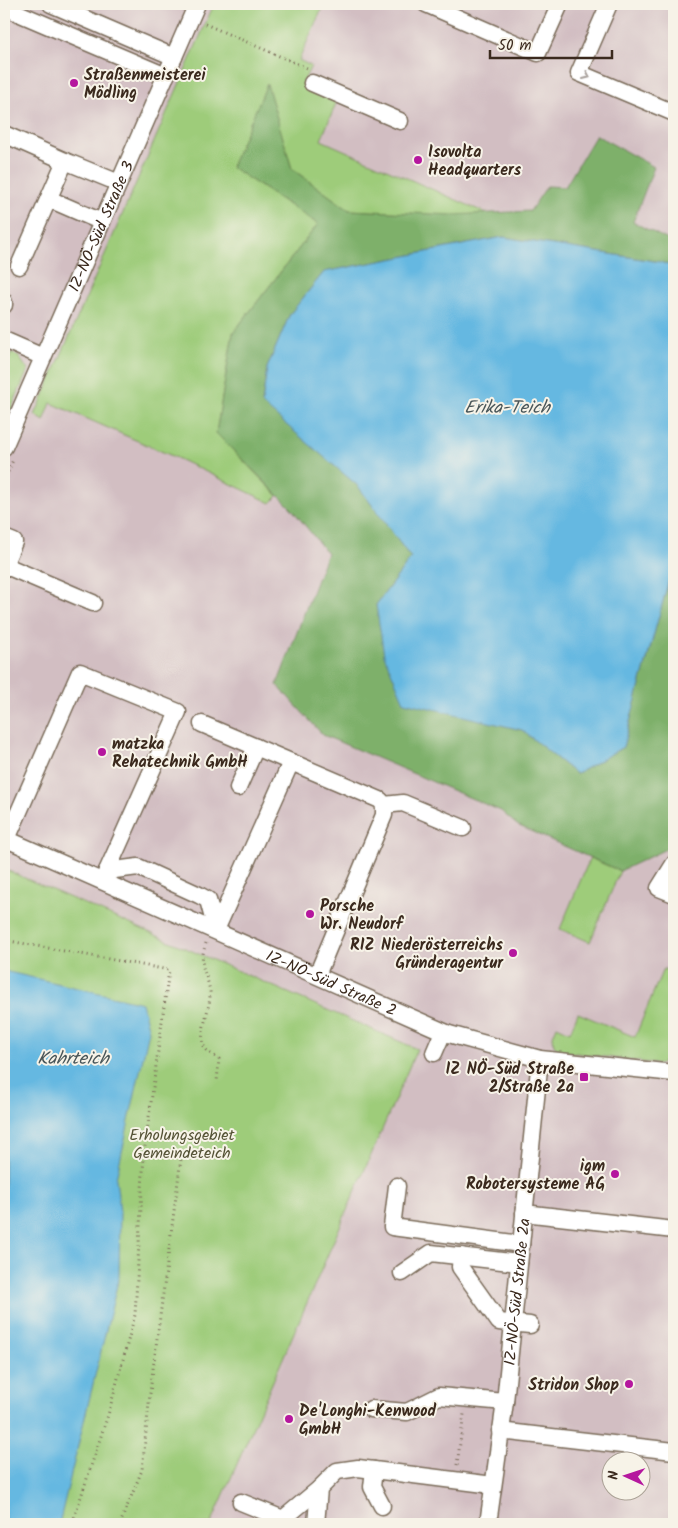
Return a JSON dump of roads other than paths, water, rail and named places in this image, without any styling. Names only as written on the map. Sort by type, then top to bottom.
[{"type":"street","points":[[51,4],[174,57]]},
{"type":"street","points":[[426,4],[450,8],[538,53],[560,4]]},
{"type":"street","points":[[609,4],[579,73],[674,113]]},
{"type":"street","points":[[4,7],[166,76]]},
{"type":"street","name":"IZ-NÖ-Süd Straße 3","points":[[4,447],[194,11]]},
{"type":"street","points":[[310,76],[400,121]]},
{"type":"street","points":[[4,134],[119,183]]},
{"type":"street","points":[[19,266],[66,161]]},
{"type":"street","points":[[49,199],[102,222]]},
{"type":"street","points":[[4,340],[43,357]]},
{"type":"street","points":[[4,538],[14,542],[4,565],[93,603]]},
{"type":"street","points":[[5,838],[80,672],[178,712],[105,875]]},
{"type":"street","points":[[202,724],[380,800],[384,805],[384,815],[317,975]]},
{"type":"street","points":[[238,788],[256,746]]},
{"type":"street","points":[[214,929],[291,762]]},
{"type":"street","points":[[384,805],[403,803],[463,828]]},
{"type":"street","name":"IZ-NÖ-Süd Straße 2","points":[[5,838],[105,875],[214,929],[443,1032],[540,1059],[674,1073]]},
{"type":"street","points":[[674,864],[659,888],[674,894]]},
{"type":"street","points":[[105,875],[138,867],[199,894],[208,900],[214,929]]},
{"type":"street","points":[[434,1053],[443,1032]]},
{"type":"street","name":"IZ-NÖ-Süd Straße 2a","points":[[488,1524],[505,1402],[540,1059]]},
{"type":"street","points":[[397,1186],[392,1227],[521,1244]]},
{"type":"street","points":[[524,1212],[674,1230]]},
{"type":"street","points":[[402,1274],[430,1253],[519,1263]]},
{"type":"street","points":[[461,1256],[460,1267],[499,1322],[530,1325]]},
{"type":"street","points":[[371,1409],[407,1412],[439,1396],[505,1402]]},
{"type":"street","points":[[500,1431],[674,1451]]},
{"type":"street","points":[[241,1502],[283,1519],[337,1471],[358,1468],[493,1485]]},
{"type":"street","points":[[374,1470],[372,1487],[382,1506]]},
{"type":"street","points":[[316,1524],[319,1489]]},
{"type":"water","name":"Erika-Teich","points":[[503,237],[660,262],[674,267],[674,574],[671,572],[623,747],[576,774],[522,730],[404,702],[384,655],[376,605],[411,558],[358,486],[262,404],[267,368],[290,314],[324,272]]},
{"type":"water","name":"Kahrteich","points":[[4,971],[142,1003],[149,1031],[116,1179],[120,1212],[119,1277],[59,1524],[4,1524]]},
{"type":"place","name":"Straßenmeisterei Mödling","points":[[74,83]]},
{"type":"place","name":"Isovolta Headquarters","points":[[418,160]]},
{"type":"place","name":"matzka Rehatechnik GmbH","points":[[102,752]]},
{"type":"place","name":"Porsche Wr. Neudorf","points":[[310,914]]},
{"type":"place","name":"RIZ Niederösterreichs Gründeragentur","points":[[513,953]]},
{"type":"place","name":"IZ NÖ-Süd Straße 2/Straße 2a","points":[[584,1077]]},
{"type":"place","name":"igm Robotersysteme AG","points":[[615,1174]]},
{"type":"place","name":"Stridon Shop","points":[[629,1384]]},
{"type":"place","name":"De'Longhi-Kenwood GmbH","points":[[289,1419]]},
{"type":"park label","name":"Erholungsgebiet Gemeindeteich","points":[[182,1143]]}]
